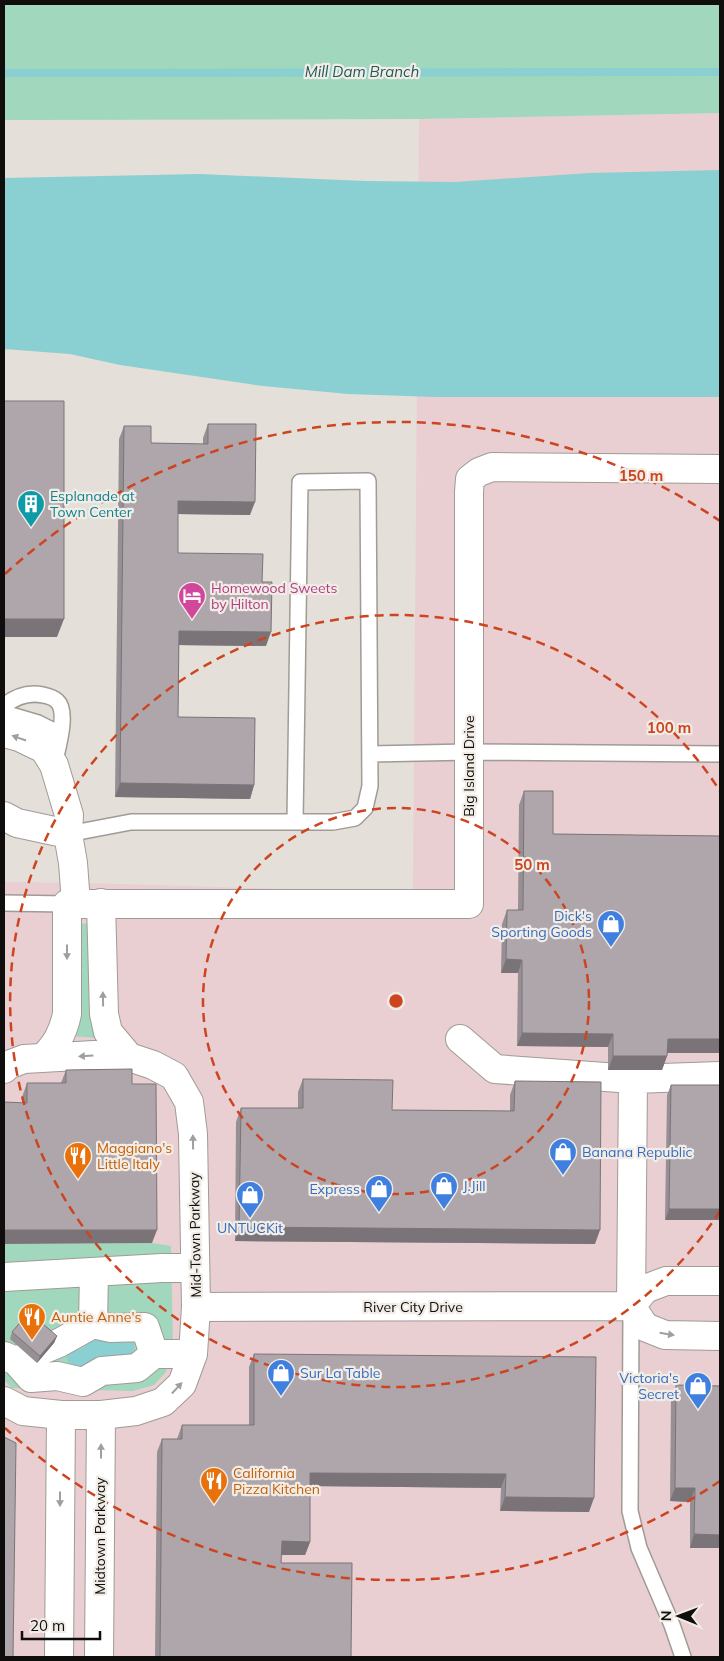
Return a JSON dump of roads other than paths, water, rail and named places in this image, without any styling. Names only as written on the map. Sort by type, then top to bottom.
[{"type":"street","name":"Big Island Drive","points":[[81,903],[469,904],[468,492],[470,479],[479,472],[492,467],[720,469]]},
{"type":"street","points":[[4,733],[19,736],[44,748],[54,765],[68,815],[68,834],[73,863],[108,1032],[129,1057]]},
{"type":"street","points":[[4,816],[17,823],[68,834]]},
{"type":"street","points":[[43,1058],[55,1046],[64,1030],[81,903]]},
{"type":"street","points":[[460,1039],[495,1069],[633,1079],[720,1076]]},
{"type":"street","name":"Mid-Town Parkway","points":[[4,1069],[8,1065],[24,1059],[94,1055],[129,1057],[153,1064],[174,1076],[189,1102],[193,1134],[196,1307],[193,1354],[182,1384],[163,1402],[136,1412],[101,1415],[61,1415],[13,1406]]},
{"type":"street","points":[[633,1079],[631,1306],[645,1327],[665,1335],[720,1336]]},
{"type":"street","points":[[4,1277],[162,1268],[195,1268]]},
{"type":"street","points":[[94,1272],[102,1326],[102,1372]]},
{"type":"street","points":[[631,1306],[645,1290],[666,1281],[720,1281]]},
{"type":"street","name":"River City Drive","points":[[196,1307],[631,1306]]},
{"type":"street","points":[[17,1365],[59,1343],[102,1326],[145,1327],[148,1407]]},
{"type":"street","points":[[17,1365],[84,1382],[102,1372],[146,1361],[193,1354]]},
{"type":"street","points":[[13,1406],[17,1365]]},
{"type":"street","points":[[59,1657],[61,1415]]},
{"type":"street","name":"Midtown Parkway","points":[[99,1657],[101,1415]]},
{"type":"lane","points":[[68,834],[131,822],[295,822],[333,822],[354,818],[365,808],[370,786],[368,480],[300,482],[295,822]]},
{"type":"lane","points":[[4,706],[12,699],[35,693],[50,697],[58,702],[62,711],[62,724],[54,765]]},
{"type":"lane","points":[[4,713],[38,723],[60,734]]},
{"type":"lane","points":[[370,754],[469,752],[720,754]]},
{"type":"lane","points":[[4,903],[81,903]]},
{"type":"lane","points":[[631,1306],[630,1511],[638,1548],[672,1625],[683,1657]]},
{"type":"water","points":[[720,170],[720,397],[436,397],[348,394],[263,386],[120,365],[70,354],[4,349],[4,178],[200,174],[365,181],[455,182],[590,173]]},
{"type":"water","points":[[127,1337],[135,1342],[131,1360],[78,1370],[68,1362],[66,1353],[81,1349],[91,1341]]},
{"type":"waterway","name":"Mill Dam Branch","points":[[4,73],[720,72]]},
{"type":"place","name":"Esplanade at Town Center","points":[[31,528]]},
{"type":"place","name":"Homewood Sweets by Hilton","points":[[192,620]]},
{"type":"place","name":"Dick's Sporting Goods","points":[[611,948]]},
{"type":"place","name":"Banana Republic","points":[[563,1176]]},
{"type":"place","name":"Maggiano's Little Italy","points":[[78,1180]]},
{"type":"place","name":"J.Jill","points":[[444,1210]]},
{"type":"place","name":"Express","points":[[379,1213]]},
{"type":"place","name":"UNTUCKit","points":[[250,1219]]},
{"type":"place","name":"Auntie Anne's","points":[[32,1341]]},
{"type":"place","name":"Sur La Table","points":[[281,1397]]},
{"type":"place","name":"Victoria's Secret","points":[[698,1410]]},
{"type":"place","name":"California Pizza Kitchen","points":[[214,1505]]}]
